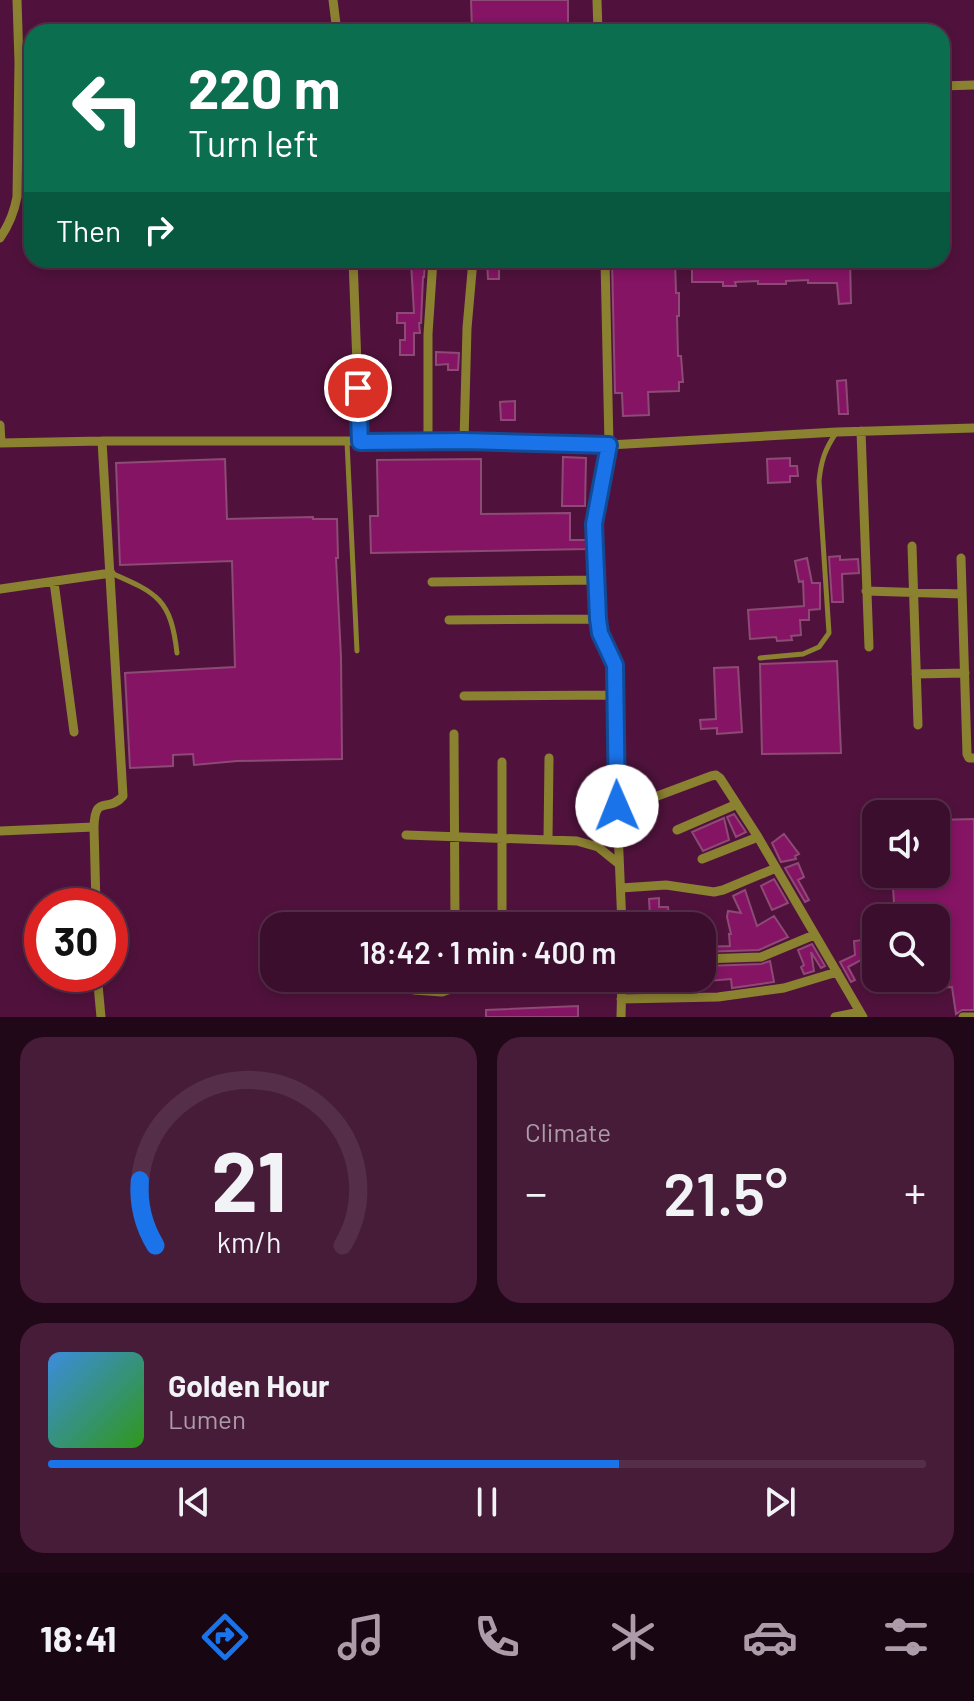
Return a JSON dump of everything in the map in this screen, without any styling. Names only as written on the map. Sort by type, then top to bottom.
[{"type":"street","points":[[0,238],[14,212],[17,197],[17,0]]},
{"type":"street","points":[[333,0],[336,24]]},
{"type":"street","points":[[597,0],[598,24]]},
{"type":"street","points":[[950,86],[974,85]]},
{"type":"street","points":[[353,268],[360,442]]},
{"type":"street","points":[[428,442],[428,334],[432,268]]},
{"type":"street","points":[[464,441],[467,328],[472,268]]},
{"type":"street","points":[[605,268],[609,445],[594,524],[600,633],[615,663],[622,912]]},
{"type":"street","points":[[0,425],[1,443],[464,441],[609,445],[974,428]]},
{"type":"street","points":[[861,431],[869,647]]},
{"type":"street","points":[[96,888],[94,814],[100,805],[117,803],[123,796],[102,441]]},
{"type":"street","points":[[912,546],[918,725]]},
{"type":"street","points":[[961,558],[967,754],[969,758],[974,758]]},
{"type":"street","points":[[0,589],[111,573]]},
{"type":"street","points":[[432,582],[596,580]]},
{"type":"street","points":[[54,582],[74,732]]},
{"type":"street","points":[[866,591],[962,594]]},
{"type":"street","points":[[449,620],[598,619]]},
{"type":"street","points":[[916,674],[965,673]]},
{"type":"street","points":[[464,696],[615,695]]},
{"type":"street","points":[[454,734],[455,912]]},
{"type":"street","points":[[548,839],[549,758]]},
{"type":"street","points":[[502,762],[502,912]]},
{"type":"street","points":[[617,806],[628,807],[716,775],[720,778],[862,1014],[835,1017]]},
{"type":"street","points":[[677,830],[737,804]]},
{"type":"street","points":[[0,831],[94,827]]},
{"type":"street","points":[[406,835],[577,841],[598,847],[619,864]]},
{"type":"street","points":[[702,859],[758,837]]},
{"type":"street","points":[[621,888],[666,885],[714,892],[776,868]]},
{"type":"street","points":[[716,959],[761,957],[814,935]]},
{"type":"street","points":[[621,999],[718,997],[788,987],[837,972]]},
{"type":"street","points":[[99,992],[101,1017]]},
{"type":"street","points":[[621,992],[621,1017]]},
{"type":"street","points":[[963,1017],[974,1017]]},
{"type":"lane","points":[[760,658],[803,654],[819,647],[829,633],[819,481],[826,448],[837,432]]},
{"type":"lane","points":[[347,442],[357,651]]},
{"type":"lane","points":[[111,573],[144,587],[158,597],[169,613],[177,653]]},
{"type":"building","points":[[471,0],[568,0],[568,24],[472,24]]},
{"type":"building","points":[[411,268],[425,268],[420,333],[414,333],[414,355],[400,355],[400,340],[405,340],[405,323],[397,323],[397,313],[414,313]]},
{"type":"building","points":[[487,268],[499,268],[499,279],[488,279]]},
{"type":"building","points":[[612,268],[675,268],[676,293],[679,293],[678,356],[681,356],[683,382],[679,382],[679,391],[648,392],[649,415],[623,416],[622,393],[615,393]]},
{"type":"building","points":[[692,268],[850,268],[851,303],[839,304],[837,283],[808,283],[808,280],[758,284],[758,281],[723,286],[723,282],[692,282]]},
{"type":"building","points":[[436,352],[459,353],[458,370],[448,370],[448,364],[436,365]]},
{"type":"building","points":[[846,380],[848,414],[839,414],[837,381]]},
{"type":"building","points":[[515,401],[515,420],[501,420],[500,402]]},
{"type":"building","points":[[563,457],[586,458],[585,506],[562,506]]},
{"type":"building","points":[[790,458],[790,466],[797,466],[798,476],[790,476],[790,482],[768,483],[767,459]]},
{"type":"building","points":[[225,459],[227,519],[337,519],[342,759],[194,765],[193,754],[173,755],[173,766],[130,768],[125,673],[235,667],[232,561],[120,565],[116,463]]},
{"type":"building","points":[[481,459],[481,514],[570,513],[570,540],[587,540],[587,549],[371,553],[370,516],[378,516],[377,460]]},
{"type":"building","points":[[840,556],[840,560],[858,559],[859,573],[842,574],[843,602],[832,602],[829,557]]},
{"type":"building","points":[[807,558],[812,583],[820,583],[820,609],[809,610],[809,620],[800,620],[801,635],[791,636],[792,640],[777,641],[776,637],[750,639],[748,610],[804,606],[803,581],[799,582],[795,561]]},
{"type":"building","points":[[837,661],[841,753],[762,754],[760,664]]},
{"type":"building","points":[[738,667],[742,732],[717,734],[717,728],[701,729],[700,720],[716,719],[714,668]]},
{"type":"building","points":[[734,814],[746,832],[736,837],[727,817]]},
{"type":"building","points":[[724,818],[729,840],[703,851],[692,832]]},
{"type":"building","points":[[974,819],[974,1010],[962,1010],[956,1014],[950,987],[950,904],[894,904],[893,888],[950,888],[950,820]]},
{"type":"building","points":[[784,834],[799,854],[795,856],[796,859],[781,862],[772,843]]},
{"type":"building","points":[[798,863],[804,877],[798,880],[809,900],[805,902],[785,868]]},
{"type":"building","points":[[774,879],[788,903],[772,910],[761,886]]},
{"type":"building","points":[[745,890],[757,926],[774,916],[788,937],[759,950],[716,952],[716,946],[730,946],[728,911],[741,913],[733,896]]},
{"type":"building","points":[[659,898],[659,907],[668,907],[669,912],[650,912],[649,899]]},
{"type":"building","points":[[862,940],[862,960],[848,967],[855,980],[851,982],[840,962],[855,955],[854,941]]},
{"type":"building","points":[[812,944],[825,966],[821,968],[811,952],[814,971],[804,974],[798,950]]},
{"type":"building","points":[[770,961],[774,982],[732,988],[731,979],[716,980],[716,966]]},
{"type":"building","points":[[578,1006],[578,1017],[486,1017],[486,1010]]},
{"type":"route","points":[[358,388],[360,442],[609,445],[594,524],[596,608],[600,633],[615,663],[617,806]]}]
